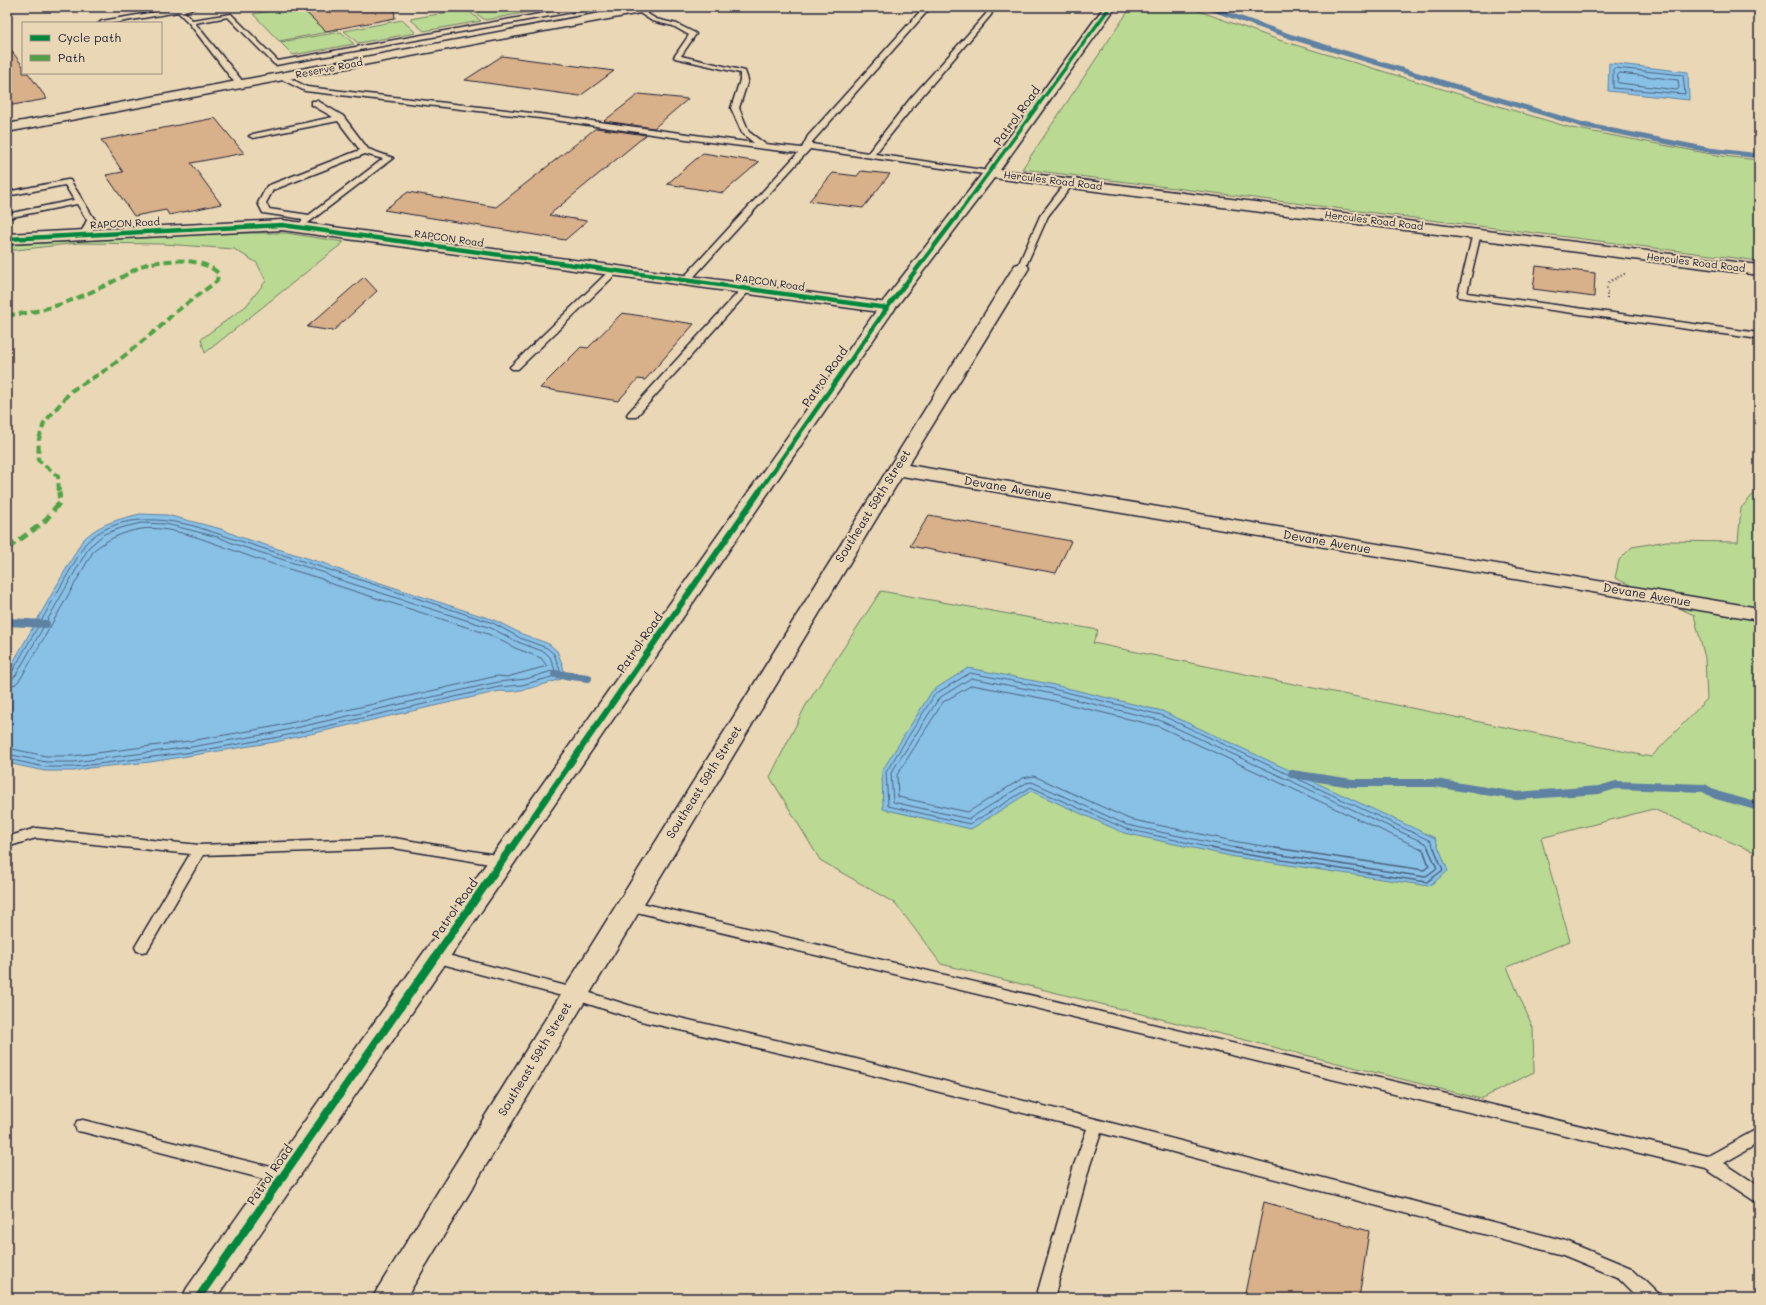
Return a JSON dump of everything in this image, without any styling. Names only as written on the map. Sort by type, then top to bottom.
[{"type":"street","name":"Reserve Road","points":[[7,128],[651,7]]},
{"type":"street","name":"Patrol Road","points":[[198,1298],[887,308],[990,173],[1110,7]]},
{"type":"street","name":"Hercules Road Road","points":[[990,173],[1477,233],[1759,270]]},
{"type":"street","name":"RAPCON Road","points":[[7,239],[304,223],[614,271],[887,308]]},
{"type":"street","name":"Southeast 59th Street","points":[[390,1298],[629,904],[1021,268]]},
{"type":"street","name":"Devane Avenue","points":[[896,469],[1759,614]]},
{"type":"lane","points":[[106,22],[137,14],[197,7]]},
{"type":"lane","points":[[560,7],[578,21]]},
{"type":"lane","points":[[191,22],[229,15],[276,63],[589,7]]},
{"type":"lane","points":[[686,280],[806,149],[811,138],[928,7]]},
{"type":"lane","points":[[870,155],[917,96],[988,14],[992,7]]},
{"type":"lane","points":[[179,10],[191,22],[241,84]]},
{"type":"lane","points":[[638,10],[654,20],[675,25],[693,34],[677,57],[743,72],[744,80],[735,108],[746,133],[763,146]]},
{"type":"lane","points":[[413,39],[424,50]]},
{"type":"lane","points":[[281,77],[304,89],[540,116],[686,137],[763,146],[870,155],[990,173]]},
{"type":"lane","points":[[315,103],[340,118],[365,151],[389,158],[304,223],[266,211],[262,203],[270,188],[365,151]]},
{"type":"lane","points":[[253,136],[340,118]]},
{"type":"lane","points":[[7,194],[68,182],[91,220],[84,235]]},
{"type":"lane","points":[[1021,268],[1044,216],[1070,183]]},
{"type":"lane","points":[[7,216],[80,201]]},
{"type":"lane","points":[[257,226],[266,211]]},
{"type":"lane","points":[[1477,233],[1462,295],[1759,336]]},
{"type":"lane","points":[[515,367],[614,271]]},
{"type":"lane","points":[[632,415],[746,288]]},
{"type":"lane","points":[[7,842],[36,833],[199,850],[394,843],[502,861]]},
{"type":"lane","points":[[142,947],[199,850]]},
{"type":"lane","points":[[629,904],[1710,1163],[1759,1195]]},
{"type":"lane","points":[[436,957],[574,994],[642,1016],[840,1061],[1096,1125],[1566,1248],[1625,1273],[1651,1298]]},
{"type":"lane","points":[[1045,1298],[1082,1165],[1096,1125]]},
{"type":"lane","points":[[83,1126],[283,1176]]},
{"type":"lane","points":[[1710,1163],[1759,1136]]},
{"type":"green space","points":[[292,7],[302,7],[339,30],[279,41],[253,14]]},
{"type":"green space","points":[[480,7],[537,7],[541,10],[485,20],[470,9]]},
{"type":"green space","points":[[1131,7],[1188,7],[1279,40],[1572,128],[1722,156],[1759,160],[1759,261],[1022,169]]},
{"type":"green space","points":[[466,9],[481,21],[424,31],[410,19]]},
{"type":"green space","points":[[402,20],[416,33],[358,43],[344,31]]},
{"type":"green space","points":[[341,32],[354,44],[293,55],[280,42]]},
{"type":"green space","points":[[218,233],[286,233],[344,242],[205,353],[201,339],[246,306],[266,281],[257,263],[234,249],[164,244],[78,243],[7,251],[7,245]]},
{"type":"green space","points":[[1759,488],[1759,854],[1653,809],[1541,838],[1570,941],[1507,967],[1533,1028],[1534,1072],[1481,1099],[941,964],[896,904],[820,860],[770,777],[806,705],[881,591],[1098,630],[1093,643],[1651,757],[1707,699],[1705,658],[1694,615],[1615,578],[1619,560],[1632,547],[1667,541],[1738,542],[1741,508]]},
{"type":"water","points":[[1609,63],[1688,72],[1689,100],[1608,91]]},
{"type":"water","points":[[140,514],[167,515],[221,529],[240,537],[494,620],[522,634],[549,644],[557,651],[563,666],[565,678],[524,690],[507,692],[500,691],[275,742],[150,762],[89,768],[74,771],[45,771],[7,763],[7,673],[82,541],[102,526],[117,520]]},
{"type":"water","points":[[968,668],[1050,684],[1162,711],[1435,838],[1448,871],[1429,886],[1235,857],[1124,833],[1031,791],[971,829],[883,809],[882,771],[932,691]]},
{"type":"building","points":[[300,7],[394,7],[395,18],[326,31]]},
{"type":"building","points":[[7,45],[22,65],[22,74],[29,74],[47,99],[7,106]]},
{"type":"building","points":[[502,56],[614,71],[580,96],[465,80]]},
{"type":"building","points":[[639,94],[688,99],[654,128],[604,121]]},
{"type":"building","points":[[215,118],[244,153],[191,163],[221,204],[169,215],[166,210],[134,216],[106,175],[123,172],[101,140]]},
{"type":"building","points":[[596,128],[646,135],[549,215],[587,221],[565,240],[384,210],[408,192],[496,207]]},
{"type":"building","points":[[703,153],[759,162],[723,193],[667,184]]},
{"type":"building","points":[[861,171],[890,174],[863,208],[809,201],[833,173],[857,176]]},
{"type":"building","points":[[1536,266],[1595,273],[1594,297],[1533,289]]},
{"type":"building","points":[[364,277],[377,291],[333,331],[307,327]]},
{"type":"building","points":[[622,313],[694,324],[645,380],[638,379],[618,401],[540,388],[581,347],[588,348]]},
{"type":"building","points":[[929,515],[1071,541],[1056,573],[910,546]]},
{"type":"building","points":[[1264,1202],[1369,1231],[1359,1298],[1244,1298]]},
{"type":"waterway","points":[[1207,7],[1292,37],[1583,125],[1709,150],[1759,156]]},
{"type":"waterway","points":[[7,622],[46,624]]},
{"type":"waterway","points":[[555,674],[588,678]]},
{"type":"waterway","points":[[1292,774],[1352,783],[1435,783],[1517,796],[1599,790],[1616,785],[1704,788],[1716,795],[1759,807]]},
{"type":"marked path","points":[[7,315],[22,314],[51,308],[120,278],[135,269],[152,263],[177,261],[202,264],[210,266],[218,273],[217,281],[174,313],[160,327],[109,368],[71,391],[44,423],[39,439],[38,460],[58,476],[60,502],[44,522],[7,549]]},
{"type":"cycle path","points":[[198,1298],[887,308],[990,173],[1110,7]]},
{"type":"cycle path","points":[[7,239],[282,225],[887,308]]}]
